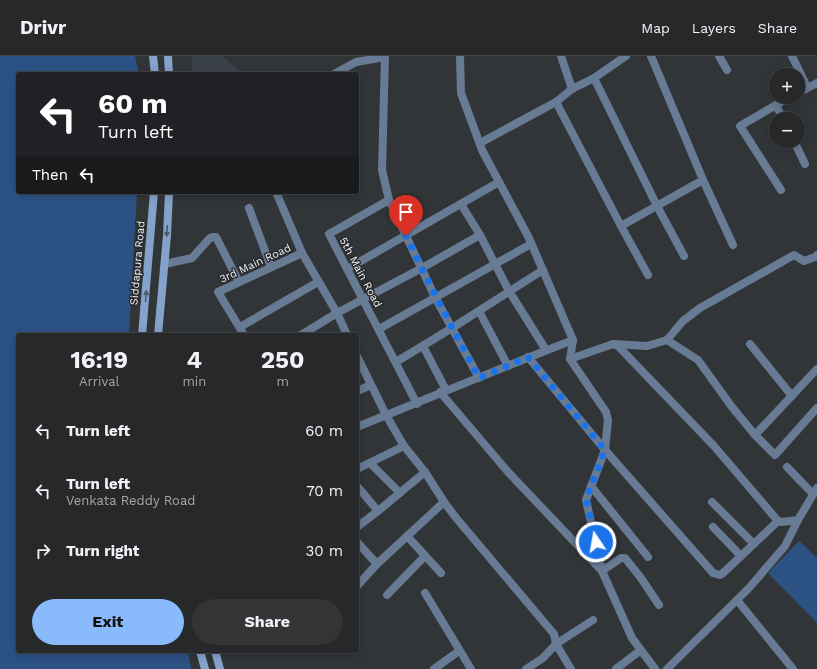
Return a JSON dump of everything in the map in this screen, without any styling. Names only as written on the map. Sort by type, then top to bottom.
[{"type":"main road","points":[[153,56],[155,72]]},
{"type":"main road","points":[[168,56],[169,72]]},
{"type":"main road","name":"Siddapura Road","points":[[142,333],[154,194]]},
{"type":"main road","points":[[158,333],[165,264],[169,194]]},
{"type":"main road","points":[[200,653],[204,669]]},
{"type":"main road","points":[[216,653],[220,669]]},
{"type":"street","points":[[460,56],[461,93],[482,150],[531,244],[573,340],[570,359],[606,412],[608,425],[605,450],[586,500],[602,570],[632,638],[655,669]]},
{"type":"street","points":[[561,56],[572,89]]},
{"type":"street","points":[[650,56],[733,245]]},
{"type":"street","points":[[719,56],[727,70]]},
{"type":"street","points":[[792,56],[807,87],[817,83]]},
{"type":"street","points":[[338,72],[356,62],[385,57],[382,170],[389,200],[436,297],[479,378]]},
{"type":"street","points":[[480,144],[556,102],[572,89],[594,78],[622,57]]},
{"type":"street","points":[[594,78],[657,206],[684,256]]},
{"type":"street","points":[[556,102],[648,274]]},
{"type":"street","points":[[780,112],[776,105],[740,126],[781,190]]},
{"type":"street","points":[[797,148],[805,164]]},
{"type":"street","points":[[621,226],[704,180]]},
{"type":"street","points":[[347,269],[499,182]]},
{"type":"street","points":[[277,194],[302,253],[337,313],[346,333]]},
{"type":"street","name":"5th Main Road","points":[[389,200],[328,234],[364,300],[417,404]]},
{"type":"street","points":[[461,204],[480,235],[510,291],[546,350]]},
{"type":"street","points":[[248,208],[271,266]]},
{"type":"street","points":[[304,333],[337,313],[364,300],[480,235]]},
{"type":"street","points":[[165,264],[192,258],[210,238],[216,237],[239,282]]},
{"type":"street","points":[[379,329],[531,244]]},
{"type":"street","name":"3rd Main Road","points":[[243,333],[218,292],[271,266],[302,253]]},
{"type":"street","points":[[570,359],[612,344],[647,346],[667,340],[683,321],[700,308],[794,255],[804,261],[817,255]]},
{"type":"street","points":[[396,362],[543,270]]},
{"type":"street","points":[[240,327],[318,282]]},
{"type":"street","points":[[479,310],[508,366]]},
{"type":"street","points":[[359,426],[417,404],[443,391],[573,340]]},
{"type":"street","points":[[667,340],[698,360],[732,407],[755,435],[775,455],[817,408]]},
{"type":"street","points":[[612,344],[618,346],[714,446],[778,521],[798,520]]},
{"type":"street","points":[[750,344],[792,396]]},
{"type":"street","points":[[423,346],[443,391],[508,472],[602,570]]},
{"type":"street","points":[[528,357],[605,450],[713,573],[717,575],[722,574],[778,521]]},
{"type":"street","points":[[359,360],[386,415],[404,446],[425,472],[444,502],[554,634],[556,644],[571,669]]},
{"type":"street","points":[[755,435],[817,369]]},
{"type":"street","points":[[359,390],[371,385]]},
{"type":"street","points":[[359,468],[404,446]]},
{"type":"street","points":[[370,463],[400,493]]},
{"type":"street","points":[[667,669],[737,600],[785,546],[815,491],[787,467]]},
{"type":"street","points":[[359,525],[425,472]]},
{"type":"street","points":[[591,486],[648,557]]},
{"type":"street","points":[[359,488],[378,511]]},
{"type":"street","points":[[359,584],[377,564],[444,502]]},
{"type":"street","points":[[712,502],[754,544]]},
{"type":"street","points":[[713,527],[741,556]]},
{"type":"street","points":[[407,536],[441,573]]},
{"type":"street","points":[[359,544],[377,564]]},
{"type":"street","points":[[387,595],[425,556]]},
{"type":"street","points":[[602,570],[621,558],[625,558],[641,578],[659,605]]},
{"type":"street","points":[[425,593],[471,669]]},
{"type":"street","points":[[737,600],[792,669]]},
{"type":"street","points":[[526,669],[543,658],[556,644],[593,620]]},
{"type":"street","points":[[616,669],[641,650]]},
{"type":"street","points":[[434,669],[459,651]]},
{"type":"shaded area","points":[[0,56],[135,56],[139,72],[16,72],[16,194],[137,194],[129,333],[16,333],[16,653],[188,653],[191,669],[0,669]]},
{"type":"shaded area","points":[[192,56],[222,56],[242,72],[192,72]]},
{"type":"shaded area","points":[[799,541],[817,558],[817,623],[768,573]]},
{"type":"route","points":[[406,236],[436,297],[479,378],[528,357],[605,450],[586,499],[596,542]]}]
